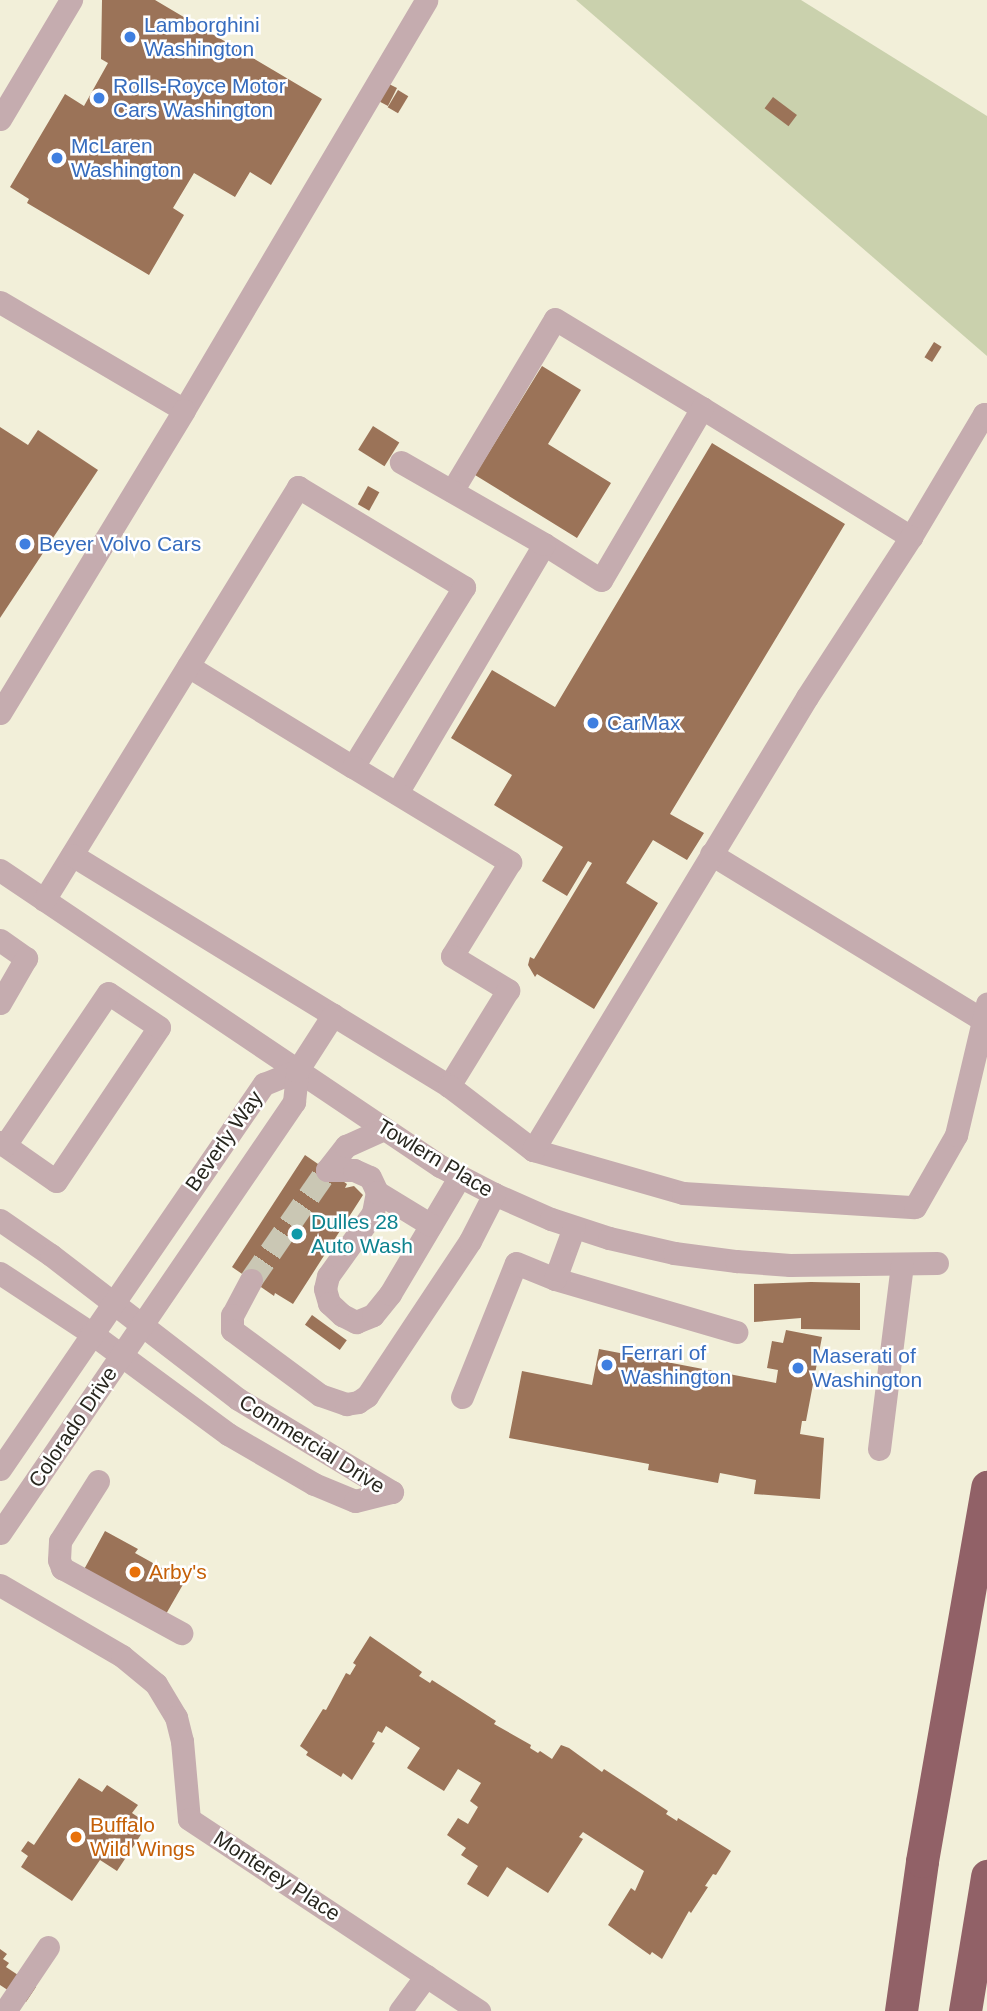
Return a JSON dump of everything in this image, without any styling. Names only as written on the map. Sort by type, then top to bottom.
[{"type":"highway","points":[[901,2011],[922,1861],[987,1488]]},
{"type":"highway","points":[[886,2011],[922,1861]]},
{"type":"highway","points":[[965,2011],[987,1876]]},
{"type":"street","points":[[0,119],[71,0]]},
{"type":"street","points":[[0,713],[184,410],[426,0]]},
{"type":"street","points":[[0,302],[184,410]]},
{"type":"street","points":[[452,491],[555,319],[911,537]]},
{"type":"street","points":[[401,462],[601,580],[702,408]]},
{"type":"street","points":[[533,1150],[807,697],[911,537],[984,414],[987,416]]},
{"type":"street","points":[[44,900],[298,487],[464,587],[354,766]]},
{"type":"street","points":[[397,793],[544,544]]},
{"type":"street","points":[[188,666],[510,862],[453,956],[508,990],[449,1086]]},
{"type":"street","points":[[72,855],[449,1086],[533,1150],[683,1193],[915,1208],[956,1135],[986,1013],[711,854]]},
{"type":"street","name":"Towlern Place","points":[[0,870],[384,1129],[494,1194],[574,1227],[674,1253],[736,1261],[937,1263]]},
{"type":"street","points":[[0,940],[26,958],[0,1003]]},
{"type":"street","points":[[108,993],[159,1027],[56,1181],[2,1144],[108,993]]},
{"type":"street","points":[[296,1071],[334,1015]]},
{"type":"street","name":"Beverly Way","points":[[91,1333],[264,1084],[296,1071],[294,1102],[122,1356]]},
{"type":"street","points":[[384,1129],[346,1146],[327,1170],[354,1170],[369,1177],[377,1192],[431,1224]]},
{"type":"street","points":[[377,1192],[373,1213],[328,1276],[325,1289],[329,1303],[342,1315],[356,1322],[373,1315],[390,1294],[460,1176]]},
{"type":"street","points":[[250,1280],[232,1315],[232,1330],[320,1395],[333,1402],[358,1402],[367,1396],[470,1241],[494,1194]]},
{"type":"street","name":"Commercial Drive","points":[[0,1220],[113,1301],[141,1326],[238,1399],[392,1492],[355,1501],[314,1484],[228,1434],[91,1333],[0,1273]]},
{"type":"street","points":[[555,1279],[574,1227]]},
{"type":"street","points":[[461,1397],[516,1263],[555,1279],[736,1332]]},
{"type":"street","points":[[879,1449],[902,1264]]},
{"type":"street","name":"Colorado Drive","points":[[0,1469],[91,1333]]},
{"type":"street","name":"Colorado Drive","points":[[0,1533],[122,1356]]},
{"type":"street","points":[[98,1481],[60,1541],[58,1560],[62,1569],[181,1633]]},
{"type":"street","name":"Monterey Place","points":[[0,1585],[121,1656],[156,1684],[176,1717],[182,1741],[189,1819],[426,1976]]},
{"type":"street","points":[[5,2011],[48,1947]]},
{"type":"street","points":[[400,2011],[426,1976],[478,2011]]},
{"type":"green space","points":[[576,0],[801,0],[987,116],[987,356]]},
{"type":"building","points":[[102,0],[155,0],[322,99],[271,185],[250,172],[235,197],[194,173],[173,208],[184,215],[149,275],[27,203],[29,199],[10,187],[65,94],[84,106],[108,63],[101,59]]},
{"type":"building","points":[[389,84],[397,88],[388,106],[380,102]]},
{"type":"building","points":[[398,90],[408,96],[398,113],[388,107]]},
{"type":"building","points":[[773,97],[797,115],[789,126],[765,108]]},
{"type":"building","points":[[934,342],[942,347],[932,362],[924,357]]},
{"type":"building","points":[[542,366],[581,390],[548,444],[611,483],[577,538],[475,475]]},
{"type":"building","points":[[373,426],[399,442],[384,466],[358,450]]},
{"type":"building","name":"Beyer Volvo Cars","points":[[0,427],[28,445],[38,430],[98,470],[0,618]]},
{"type":"building","name":"CarMax","points":[[712,443],[845,524],[670,814],[704,833],[687,860],[653,840],[626,883],[658,903],[594,1009],[537,974],[535,977],[528,965],[530,957],[534,959],[592,863],[588,861],[567,896],[542,881],[563,847],[494,805],[512,775],[451,738],[492,670],[555,707]]},
{"type":"building","points":[[368,486],[379,492],[369,511],[358,504]]},
{"type":"building","name":"Dulles 28 Auto Wash","points":[[305,1155],[347,1184],[345,1188],[354,1186],[363,1195],[293,1304],[275,1293],[274,1296],[232,1267]]},
{"type":"building","points":[[860,1283],[860,1330],[801,1329],[801,1318],[754,1322],[754,1284]]},
{"type":"building","points":[[312,1315],[347,1340],[340,1350],[305,1325]]},
{"type":"building","points":[[786,1330],[822,1337],[806,1421],[802,1421],[800,1434],[824,1438],[820,1499],[754,1494],[756,1480],[720,1473],[718,1483],[648,1470],[649,1464],[509,1438],[522,1371],[592,1385],[599,1349],[776,1383],[778,1370],[767,1368],[772,1341],[783,1343]]},
{"type":"building","points":[[105,1531],[138,1549],[135,1553],[185,1581],[162,1621],[81,1575]]},
{"type":"building","points":[[370,1636],[422,1672],[419,1676],[430,1683],[432,1680],[496,1721],[494,1724],[531,1745],[530,1748],[538,1753],[540,1751],[552,1759],[561,1745],[569,1748],[602,1772],[604,1769],[668,1811],[666,1814],[677,1821],[678,1818],[731,1851],[716,1875],[713,1874],[705,1886],[708,1887],[691,1913],[689,1911],[662,1959],[652,1952],[650,1955],[608,1925],[631,1888],[635,1891],[644,1871],[583,1832],[579,1837],[583,1839],[548,1893],[507,1867],[488,1897],[467,1884],[478,1866],[461,1855],[466,1848],[447,1835],[458,1818],[468,1824],[478,1807],[470,1801],[481,1783],[458,1769],[444,1791],[407,1768],[420,1748],[386,1726],[382,1733],[378,1731],[372,1742],[375,1743],[352,1780],[343,1773],[341,1777],[306,1755],[308,1752],[300,1746],[323,1709],[326,1710],[346,1673],[350,1675],[356,1665],[353,1663]]},
{"type":"building","points":[[79,1778],[102,1792],[107,1785],[138,1805],[132,1813],[148,1824],[117,1871],[100,1860],[72,1901],[21,1867],[28,1856],[21,1851],[28,1841],[34,1845]]},
{"type":"building","points":[[0,1949],[7,1954],[3,1959],[9,1963],[6,1967],[36,1987],[26,2002],[0,1985]]},
{"type":"tunnel","points":[[251,1280],[327,1170]]},
{"type":"place","name":"Lamborghini Washington","points":[[130,37]]},
{"type":"place","name":"Rolls-Royce Motor Cars Washington","points":[[99,98]]},
{"type":"place","name":"McLaren Washington","points":[[57,158]]},
{"type":"place","name":"Beyer Volvo Cars","points":[[25,544]]},
{"type":"place","name":"CarMax","points":[[593,723]]},
{"type":"place","name":"Dulles 28 Auto Wash","points":[[297,1234]]},
{"type":"place","name":"Ferrari of Washington","points":[[607,1365]]},
{"type":"place","name":"Maserati of Washington","points":[[798,1368]]},
{"type":"place","name":"Arby's","points":[[135,1572]]},
{"type":"place","name":"Buffalo Wild Wings","points":[[76,1837]]}]
